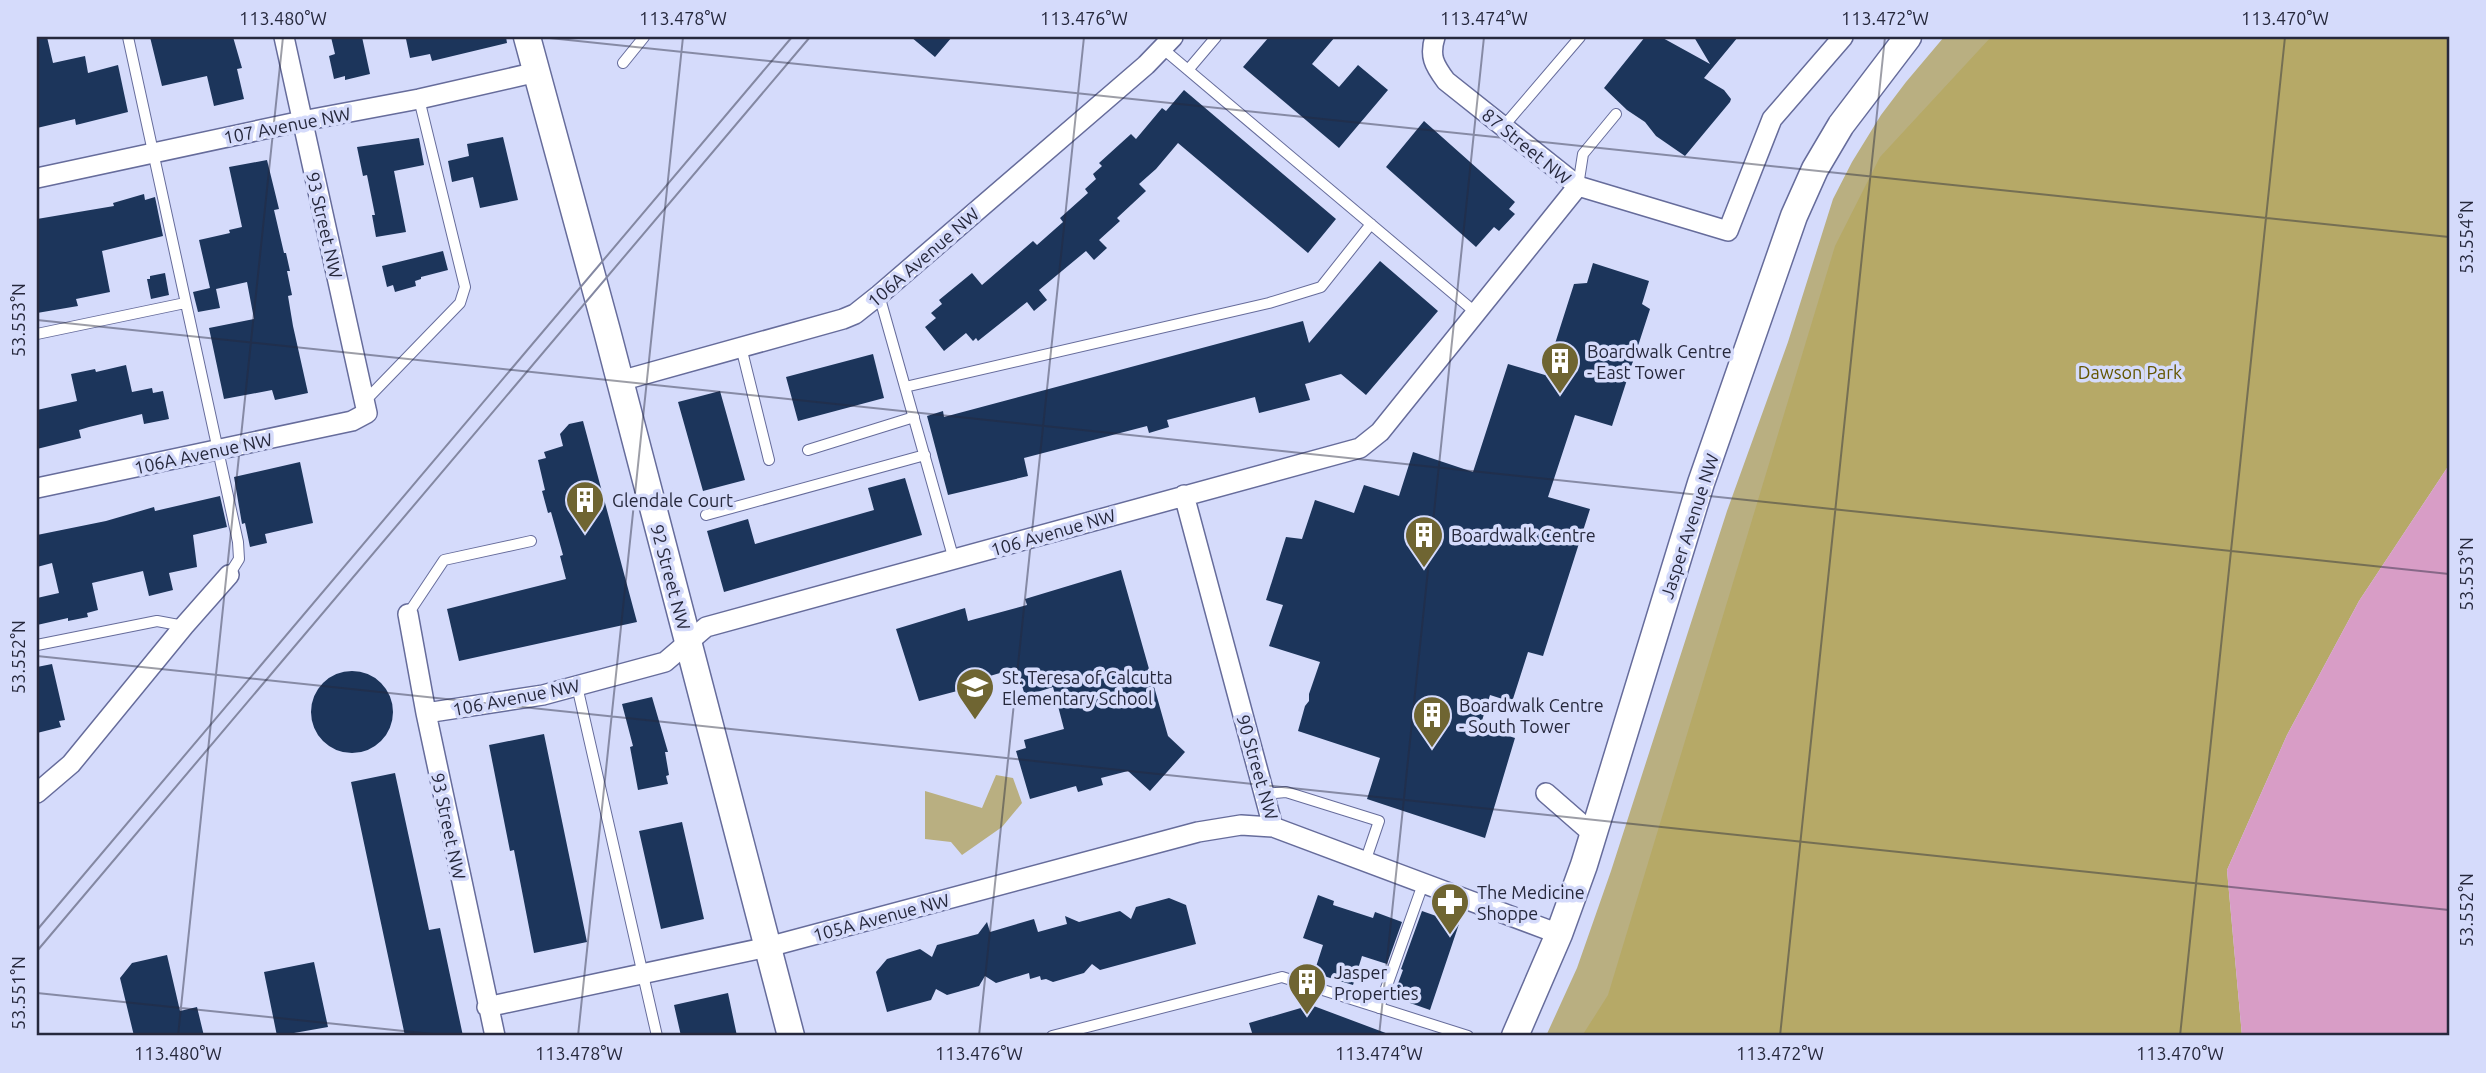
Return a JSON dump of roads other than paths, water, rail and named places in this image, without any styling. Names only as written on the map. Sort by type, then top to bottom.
[{"type":"main road","name":"92 Street NW","points":[[527,37],[791,1036]]},
{"type":"main road","name":"Jasper Avenue NW","points":[[1515,1036],[1559,934],[1594,834],[1701,483],[1794,216],[1815,169],[1841,125],[1908,37]]},
{"type":"street","name":"93 Street NW","points":[[284,37],[366,407]]},
{"type":"street","name":"87 Street NW","points":[[1433,44],[1435,67],[1446,80],[1578,186],[1728,231],[1772,119],[1843,37]]},
{"type":"street","name":"106A Avenue NW","points":[[620,381],[843,319],[867,306],[1125,84],[1168,42]]},
{"type":"street","name":"107 Avenue NW","points":[[37,178],[537,72]]},
{"type":"street","name":"106 Avenue NW","points":[[426,713],[543,695],[665,662],[706,626],[1360,448],[1380,432],[1578,186]]},
{"type":"street","name":"106A Avenue NW","points":[[37,488],[352,422],[366,407]]},
{"type":"street","name":"90 Street NW","points":[[1184,495],[1272,827],[1559,934]]},
{"type":"street","points":[[37,793],[71,764],[229,575]]},
{"type":"street","name":"93 Street NW","points":[[408,614],[426,713],[495,1036]]},
{"type":"street","points":[[1546,793],[1594,834]]},
{"type":"street","name":"105A Avenue NW","points":[[487,1007],[768,947],[1198,832],[1241,825],[1272,827]]},
{"type":"lane","points":[[128,37],[238,542],[239,559],[229,575]]},
{"type":"lane","points":[[623,63],[644,37]]},
{"type":"lane","points":[[1188,70],[1216,37]]},
{"type":"lane","points":[[1503,127],[1580,37]]},
{"type":"lane","points":[[1168,42],[1188,70],[1475,312]]},
{"type":"lane","points":[[366,407],[460,303],[465,287],[419,99]]},
{"type":"lane","points":[[1578,186],[1583,154],[1616,114]]},
{"type":"lane","points":[[905,387],[1269,303],[1321,287],[1371,224]]},
{"type":"lane","points":[[880,295],[954,560]]},
{"type":"lane","points":[[37,334],[186,303]]},
{"type":"lane","points":[[741,347],[769,460]]},
{"type":"lane","points":[[808,450],[914,417]]},
{"type":"lane","points":[[706,515],[925,455]]},
{"type":"lane","points":[[408,614],[444,560],[531,541]]},
{"type":"lane","points":[[37,645],[157,621],[184,626]]},
{"type":"lane","points":[[577,686],[657,1036]]},
{"type":"lane","points":[[1264,794],[1286,792],[1379,821],[1365,862]]},
{"type":"lane","points":[[1379,1008],[1423,884]]},
{"type":"lane","points":[[1052,1036],[1282,977],[1468,1036]]},
{"type":"tram line","points":[[37,930],[792,37]]},
{"type":"tram line","points":[[37,951],[810,37]]},
{"type":"place","name":"Boardwalk Centre - East Tower","points":[[1560,395]]},
{"type":"place","name":"Glendale Court","points":[[585,534]]},
{"type":"place","name":"Boardwalk Centre","points":[[1424,569]]},
{"type":"place","name":"St. Teresa of Calcutta Elementary School","points":[[975,721]]},
{"type":"place","name":"Boardwalk Centre - South Tower","points":[[1432,749]]},
{"type":"place","name":"The Medicine Shoppe","points":[[1450,936]]},
{"type":"place","name":"Jasper Properties","points":[[1307,1016]]},
{"type":"park label","name":"Dawson Park","points":[[2130,372]]}]
